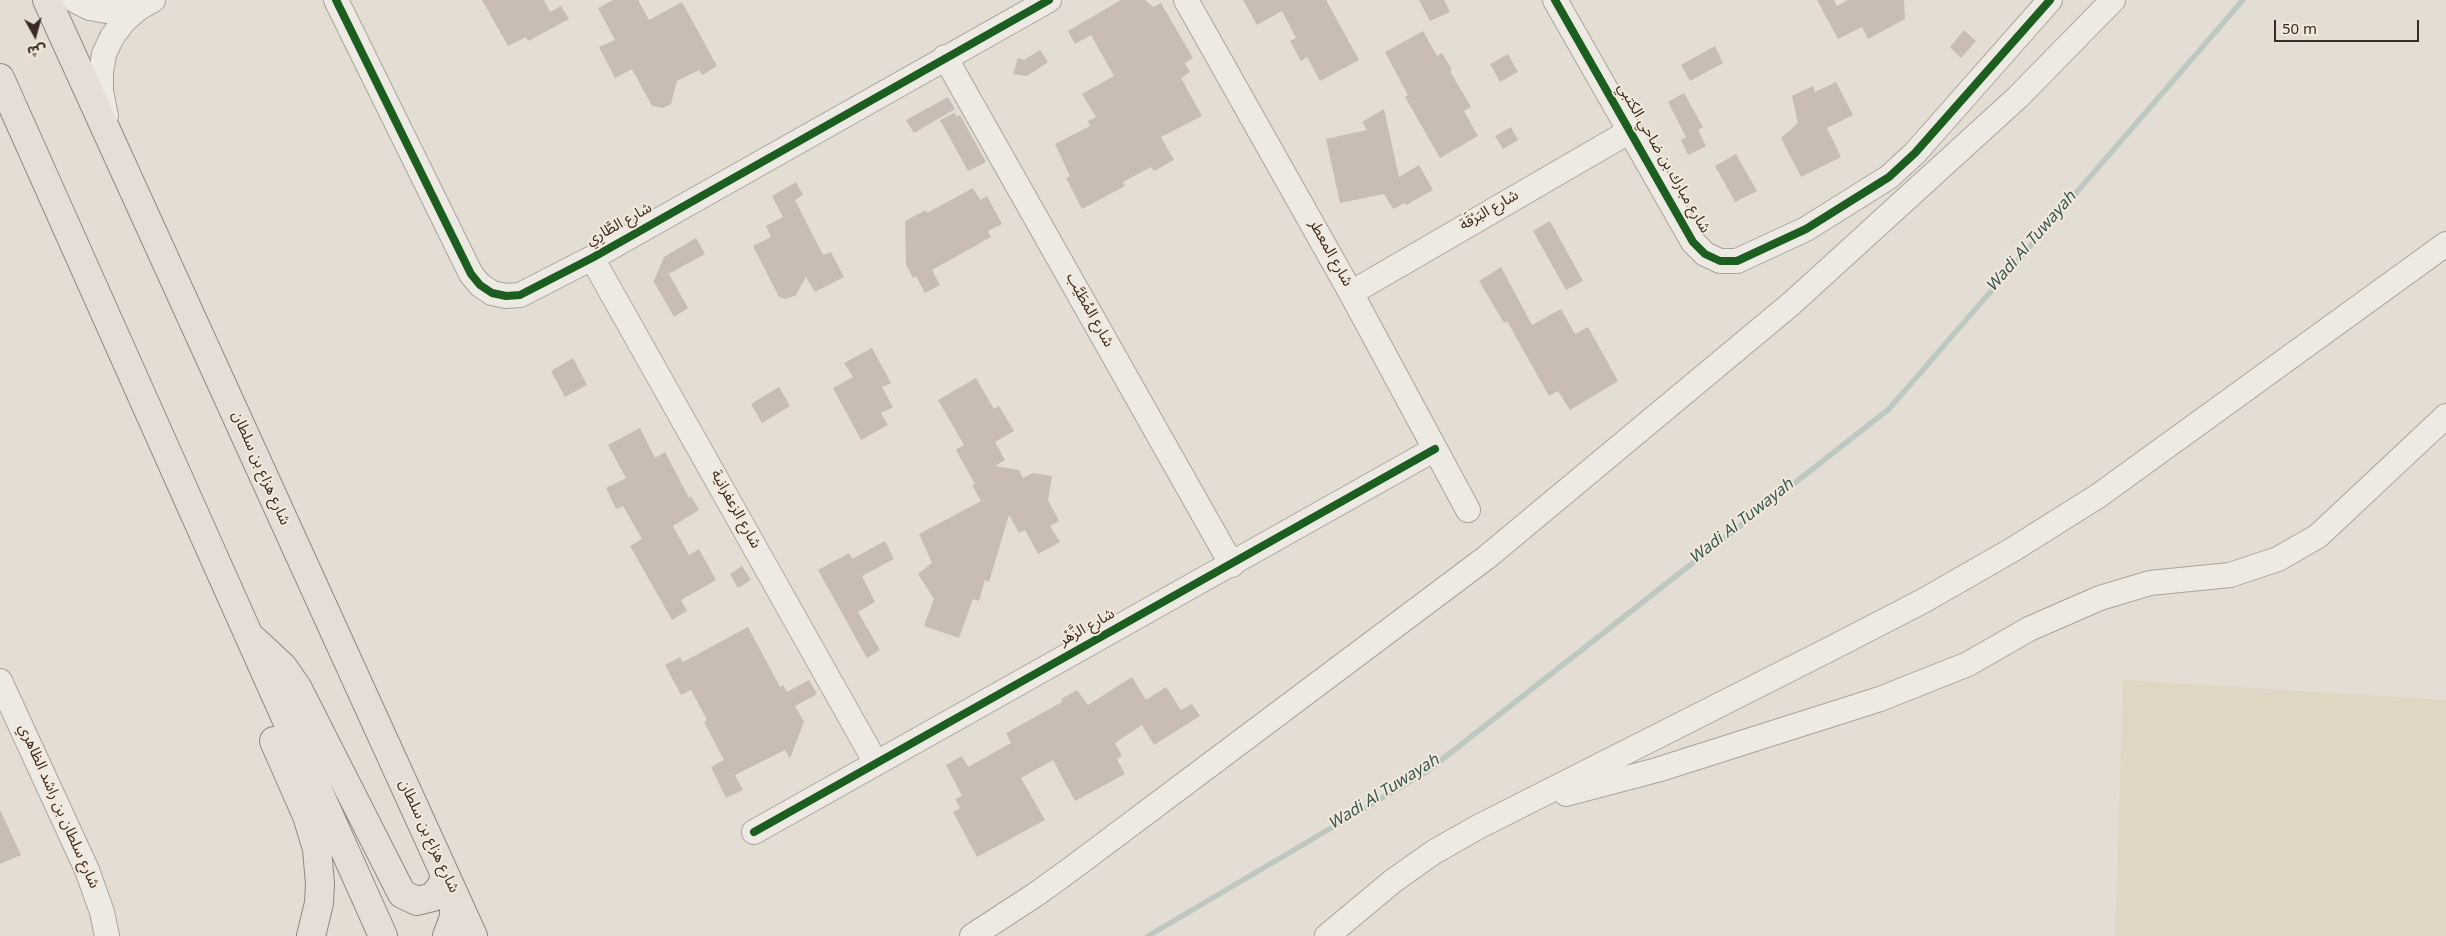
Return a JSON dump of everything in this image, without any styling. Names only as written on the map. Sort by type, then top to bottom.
[{"type":"main road","name":"شارع هزاع بن سلطان","points":[[48,0],[116,155],[473,936]]},
{"type":"main road","points":[[0,78],[383,936]]},
{"type":"main road","points":[[247,634],[284,667],[297,687],[402,894],[417,901],[433,897],[443,884],[449,886],[454,917],[447,936]]},
{"type":"main road","points":[[247,634],[246,663],[251,684],[308,816],[317,849],[320,884],[319,903],[310,936]]},
{"type":"street","points":[[74,0],[90,8],[122,12],[146,4]]},
{"type":"street","name":"شارع الطَّارِي","points":[[336,0],[471,274],[480,285],[492,293],[506,296],[520,295],[592,258],[1049,0]]},
{"type":"street","name":"شارع المعطر","points":[[1186,0],[1350,293],[1468,510]]},
{"type":"street","name":"شارع مبارك بن ضاحي الكتبي","points":[[1555,0],[1693,242],[1705,254],[1720,261],[1737,261],[1806,229],[1888,177],[1915,153],[2050,0]]},
{"type":"street","points":[[972,936],[1042,890],[1487,557],[1792,303],[2018,98],[2113,0]]},
{"type":"street","points":[[116,155],[101,91],[101,72],[104,54],[112,37],[124,21],[146,4]]},
{"type":"street","name":"شارع المُطَيَّب","points":[[945,57],[1232,565]]},
{"type":"street","name":"شارع البَرْقَة","points":[[1350,293],[1630,131]]},
{"type":"street","points":[[1327,936],[1393,881],[1434,852],[1478,827],[1857,635],[2012,550],[2098,496],[2446,244]]},
{"type":"street","name":"شارع الزعفرانية","points":[[592,258],[876,763]]},
{"type":"street","points":[[1523,805],[1657,770],[1880,699],[1968,664],[2029,629],[2107,595],[2150,583],[2230,575],[2278,560],[2318,536],[2446,416]]},
{"type":"street","name":"شارع الزَّهْر","points":[[754,832],[1232,565],[1435,449]]},
{"type":"street","name":"شارع سلطان بن راشد الظاهري","points":[[0,681],[87,870],[102,912],[107,936]]},
{"type":"shaded area","points":[[2123,680],[2446,700],[2446,936],[2115,936]]},
{"type":"building","points":[[482,0],[544,0],[550,12],[561,6],[569,19],[528,41],[526,37],[508,46]]},
{"type":"building","points":[[613,0],[638,0],[649,20],[682,2],[717,66],[702,75],[699,70],[677,81],[671,104],[663,108],[652,106],[632,69],[615,78],[599,47],[615,40],[598,8]]},
{"type":"building","points":[[1121,0],[1145,0],[1153,7],[1161,3],[1193,58],[1185,63],[1190,72],[1181,78],[1202,116],[1161,137],[1174,160],[1154,171],[1151,167],[1123,182],[1125,186],[1082,209],[1066,178],[1070,176],[1055,144],[1090,126],[1088,121],[1096,117],[1082,94],[1114,76],[1091,35],[1075,44],[1068,31]]},
{"type":"building","points":[[1243,0],[1326,0],[1359,60],[1320,81],[1307,57],[1301,61],[1290,41],[1296,38],[1282,11],[1257,25]]},
{"type":"building","points":[[1419,0],[1444,0],[1450,12],[1430,21]]},
{"type":"building","points":[[1817,0],[1834,0],[1837,6],[1848,0],[1904,0],[1905,19],[1868,39],[1862,27],[1838,39]]},
{"type":"building","points":[[1964,30],[1976,41],[1961,58],[1950,47]]},
{"type":"building","points":[[1423,31],[1437,56],[1442,53],[1452,70],[1450,71],[1471,107],[1464,111],[1478,136],[1440,158],[1405,97],[1408,95],[1385,52]]},
{"type":"building","points":[[1715,46],[1723,63],[1690,81],[1681,65]]},
{"type":"building","points":[[1040,50],[1048,62],[1027,76],[1013,74],[1018,58],[1024,60]]},
{"type":"building","points":[[1508,54],[1518,72],[1500,82],[1490,64]]},
{"type":"building","points":[[1836,82],[1853,115],[1827,128],[1841,157],[1801,177],[1781,138],[1798,123],[1792,96],[1813,86],[1815,92]]},
{"type":"building","points":[[1684,93],[1703,127],[1698,130],[1706,146],[1688,155],[1681,140],[1686,137],[1668,102]]},
{"type":"building","points":[[948,97],[955,109],[914,133],[906,120]]},
{"type":"building","points":[[1384,109],[1399,177],[1419,165],[1433,190],[1406,205],[1405,203],[1393,209],[1384,194],[1340,203],[1326,139],[1367,130],[1362,122]]},
{"type":"building","points":[[954,113],[957,117],[960,115],[986,162],[968,171],[940,120]]},
{"type":"building","points":[[1511,127],[1518,140],[1503,149],[1495,136]]},
{"type":"building","points":[[1736,154],[1757,191],[1735,202],[1715,166]]},
{"type":"building","points":[[796,182],[803,195],[795,200],[823,255],[831,252],[844,277],[815,292],[806,277],[796,295],[786,299],[779,297],[753,246],[771,237],[766,226],[783,217],[772,196]]},
{"type":"building","points":[[973,188],[980,200],[987,196],[1002,224],[988,231],[991,237],[932,270],[940,285],[925,293],[916,276],[913,278],[906,265],[905,221],[926,210],[927,213]]},
{"type":"building","points":[[1550,221],[1583,281],[1566,290],[1533,231]]},
{"type":"building","points":[[696,238],[705,254],[663,277],[669,274],[688,308],[674,317],[653,283],[664,257]]},
{"type":"building","points":[[1501,267],[1532,325],[1561,309],[1575,334],[1588,327],[1618,381],[1570,410],[1558,391],[1549,396],[1507,321],[1504,323],[1479,281]]},
{"type":"building","points":[[872,348],[891,383],[882,387],[893,407],[881,413],[888,425],[861,440],[833,388],[853,377],[844,363]]},
{"type":"building","points":[[573,358],[587,385],[565,397],[551,371]]},
{"type":"building","points":[[976,378],[994,409],[999,406],[1014,431],[995,442],[1005,460],[995,466],[1019,470],[1023,478],[1033,473],[1052,476],[1048,500],[1059,521],[1050,526],[1060,542],[1038,554],[1025,530],[1019,533],[1009,515],[989,582],[985,580],[979,601],[973,599],[959,638],[924,626],[934,599],[918,574],[932,563],[919,534],[981,501],[972,485],[975,484],[956,450],[964,445],[938,400]]},
{"type":"building","points":[[779,387],[790,406],[762,423],[751,404]]},
{"type":"building","points":[[640,428],[655,458],[665,452],[689,498],[691,496],[699,510],[673,526],[689,555],[699,549],[716,580],[681,600],[687,611],[672,620],[630,546],[642,539],[623,506],[616,509],[606,488],[626,478],[608,445]]},
{"type":"building","points":[[885,541],[894,559],[862,576],[875,602],[858,612],[880,650],[867,658],[818,570],[849,553],[852,559]]},
{"type":"building","points":[[742,566],[751,580],[738,588],[730,574]]},
{"type":"building","points":[[748,627],[780,687],[783,685],[787,692],[809,680],[817,694],[795,706],[804,722],[790,758],[785,750],[735,775],[743,790],[726,798],[711,767],[724,760],[704,722],[707,720],[691,690],[681,695],[665,665],[680,657],[683,662]]},
{"type":"building","points":[[1132,677],[1146,700],[1166,687],[1181,710],[1192,704],[1200,716],[1154,745],[1142,725],[1115,743],[1122,756],[1117,759],[1125,774],[1075,801],[1053,760],[1021,778],[1045,820],[977,857],[953,812],[960,808],[955,799],[962,796],[946,765],[962,756],[968,767],[1011,743],[1006,733],[1062,702],[1061,699],[1077,690],[1088,705]]},
{"type":"building","points":[[0,810],[21,855],[0,864]]},
{"type":"waterway","name":"Wadi Al Tuwayah","points":[[1148,936],[1426,772],[1889,409],[2243,0]]},
{"type":"cycle path","points":[[336,0],[471,274],[480,285],[492,293],[506,296],[520,295],[592,258],[1049,0]]},
{"type":"cycle path","points":[[1555,0],[1693,242],[1705,254],[1720,261],[1737,261],[1806,229],[1889,177],[1915,153],[2050,0]]},
{"type":"cycle path","points":[[754,832],[1435,449]]}]
